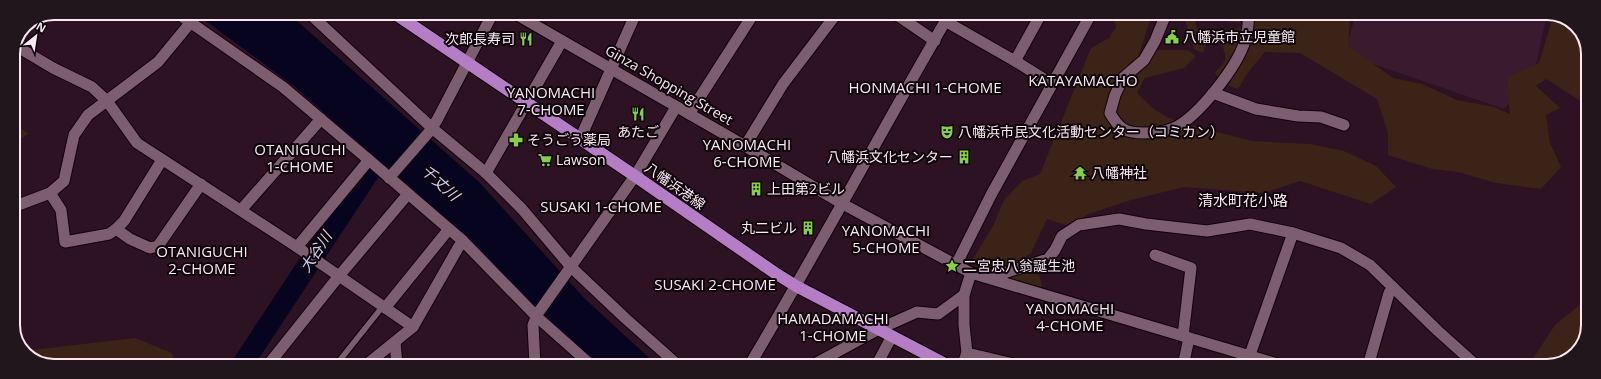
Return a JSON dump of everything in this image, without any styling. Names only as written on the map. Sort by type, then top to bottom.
[{"type":"main road","name":"八幡浜港線","points":[[404,20],[635,176],[775,273],[796,286],[936,359]]},
{"type":"street","points":[[188,20],[283,87],[369,160],[391,176],[408,194],[463,241],[584,359]]},
{"type":"street","points":[[316,20],[431,129],[486,173],[522,210],[570,269],[671,359]]},
{"type":"street","points":[[391,176],[431,129],[468,64],[490,20]]},
{"type":"street","name":"Ginza Shopping Street","points":[[526,20],[842,203],[972,273],[1186,338],[1243,359]]},
{"type":"street","points":[[580,139],[633,20]]},
{"type":"street","points":[[689,114],[749,20]]},
{"type":"street","points":[[745,146],[783,84],[832,20]]},
{"type":"street","points":[[903,20],[935,41]]},
{"type":"street","points":[[753,359],[946,20]]},
{"type":"street","points":[[953,20],[1052,84]]},
{"type":"street","points":[[1015,61],[1038,20]]},
{"type":"street","points":[[956,265],[991,194],[1088,20]]},
{"type":"street","points":[[1164,20],[1155,41],[1144,60],[1123,78],[1115,95],[1110,113],[1120,128],[1132,133],[1155,133],[1174,128],[1187,120],[1213,93],[1234,62],[1245,41],[1248,20]]},
{"type":"street","points":[[20,204],[50,193],[64,181],[74,135],[88,115],[158,62],[191,22]]},
{"type":"street","points":[[486,173],[562,41]]},
{"type":"street","points":[[21,49],[54,68],[92,87],[107,101],[137,143],[297,247],[413,327]]},
{"type":"street","points":[[1213,93],[1256,109],[1298,116],[1321,117],[1344,125]]},
{"type":"street","points":[[535,359],[534,325],[538,315],[635,176],[676,107]]},
{"type":"street","points":[[241,210],[321,119]]},
{"type":"street","points":[[50,193],[61,210],[65,242],[109,234],[124,221],[162,160]]},
{"type":"street","points":[[297,247],[369,160]]},
{"type":"street","points":[[116,229],[130,239],[150,248],[158,246],[201,184]]},
{"type":"street","points":[[273,359],[339,276],[408,194]]},
{"type":"street","points":[[994,279],[1007,272],[1048,259],[1055,250],[1062,236],[1079,226],[1119,219],[1146,224],[1207,231],[1250,224],[1293,232],[1341,248],[1370,265],[1470,359]]},
{"type":"street","points":[[384,307],[449,229]]},
{"type":"street","points":[[1249,359],[1293,232]]},
{"type":"street","points":[[374,359],[413,327],[463,241]]},
{"type":"street","points":[[1155,255],[1191,268],[1184,359]]},
{"type":"street","points":[[965,359],[967,353],[964,325],[964,295],[972,273]]},
{"type":"street","points":[[1370,359],[1389,293],[1393,287]]},
{"type":"street","points":[[824,359],[917,312],[938,314],[964,295]]},
{"type":"street","points":[[880,359],[892,336]]},
{"type":"street","points":[[395,342],[396,359]]},
{"type":"street","points":[[967,353],[992,359]]},
{"type":"lane","points":[[341,359],[384,307]]},
{"type":"shaded area","points":[[1113,20],[1150,20],[1138,58],[1159,50],[1188,50],[1196,56],[1184,68],[1145,78],[1137,93],[1155,110],[1171,119],[1252,141],[1310,144],[1344,151],[1376,166],[1396,187],[1371,204],[1300,181],[1264,193],[1184,187],[1131,200],[1089,214],[1069,226],[1047,219],[1031,253],[1019,261],[990,272],[978,268],[972,261],[993,226],[1004,200],[1022,181],[1040,174],[1091,48],[1109,38],[1116,27]]},
{"type":"shaded area","points":[[1185,20],[1195,20],[1196,27],[1206,44],[1203,53],[1194,49]]},
{"type":"shaded area","points":[[1218,20],[1240,20],[1240,23]]},
{"type":"shaded area","points":[[1245,20],[1350,20],[1348,46],[1393,78],[1422,84],[1457,100],[1494,107],[1510,114],[1507,91],[1508,77],[1539,63],[1551,23],[1553,21],[1560,23],[1573,32],[1580,47],[1581,102],[1546,79],[1536,86],[1560,108],[1546,115],[1550,143],[1561,167],[1541,189],[1496,183],[1458,172],[1432,169],[1388,155],[1388,133],[1377,99],[1300,53],[1265,52],[1249,71],[1238,89],[1221,83],[1215,72],[1225,61],[1225,54],[1220,41],[1230,32],[1244,26]]},
{"type":"shaded area","points":[[1354,20],[1546,20],[1534,74],[1504,109],[1344,54]]},
{"type":"shaded area","points":[[20,128],[29,134],[20,138]]},
{"type":"shaded area","points":[[1036,267],[1042,284],[1040,293],[1000,280]]},
{"type":"shaded area","points":[[1581,304],[1580,332],[1574,346],[1564,354],[1554,358],[1533,359],[1555,325]]},
{"type":"shaded area","points":[[135,338],[172,353],[174,359],[54,359],[41,356],[31,350]]},
{"type":"water","name":"千丈川","points":[[204,20],[296,20],[480,183],[585,299],[650,359],[591,359],[546,318],[466,237],[294,86]]},
{"type":"waterway","name":"大谷川","points":[[246,359],[387,145]]},
{"type":"place","name":"八幡浜市立児童館","points":[[1172,37]]},
{"type":"place","name":"次郎長寿司","points":[[526,39]]},
{"type":"place","name":"あたご","points":[[638,114]]},
{"type":"place","name":"八幡浜市民文化活動センター（コミカン）","points":[[947,132]]},
{"type":"place","name":"そうごう薬局","points":[[516,140]]},
{"type":"place","name":"八幡浜文化センター","points":[[964,157]]},
{"type":"place","name":"Lawson","points":[[545,160]]},
{"type":"place","name":"八幡神社","points":[[1080,173]]},
{"type":"place","name":"上田第2ビル","points":[[756,189]]},
{"type":"place","name":"丸二ビル","points":[[808,228]]},
{"type":"place","name":"二宮忠八翁誕生池","points":[[952,266]]},
{"type":"district","name":"KATAYAMACHO","points":[[1083,81]]},
{"type":"district","name":"HONMACHI 1-CHOME","points":[[925,88]]},
{"type":"district","name":"YANOMACHI 7-CHOME","points":[[551,102]]},
{"type":"district","name":"YANOMACHI 6-CHOME","points":[[747,154]]},
{"type":"district","name":"OTANIGUCHI 1-CHOME","points":[[300,158]]},
{"type":"district","name":"清水町花小路","points":[[1243,201]]},
{"type":"district","name":"SUSAKI 1-CHOME","points":[[601,207]]},
{"type":"district","name":"YANOMACHI 5-CHOME","points":[[886,240]]},
{"type":"district","name":"OTANIGUCHI 2-CHOME","points":[[202,260]]},
{"type":"district","name":"SUSAKI 2-CHOME","points":[[715,285]]},
{"type":"district","name":"YANOMACHI 4-CHOME","points":[[1070,318]]},
{"type":"district","name":"HAMADAMACHI 1-CHOME","points":[[833,328]]}]
